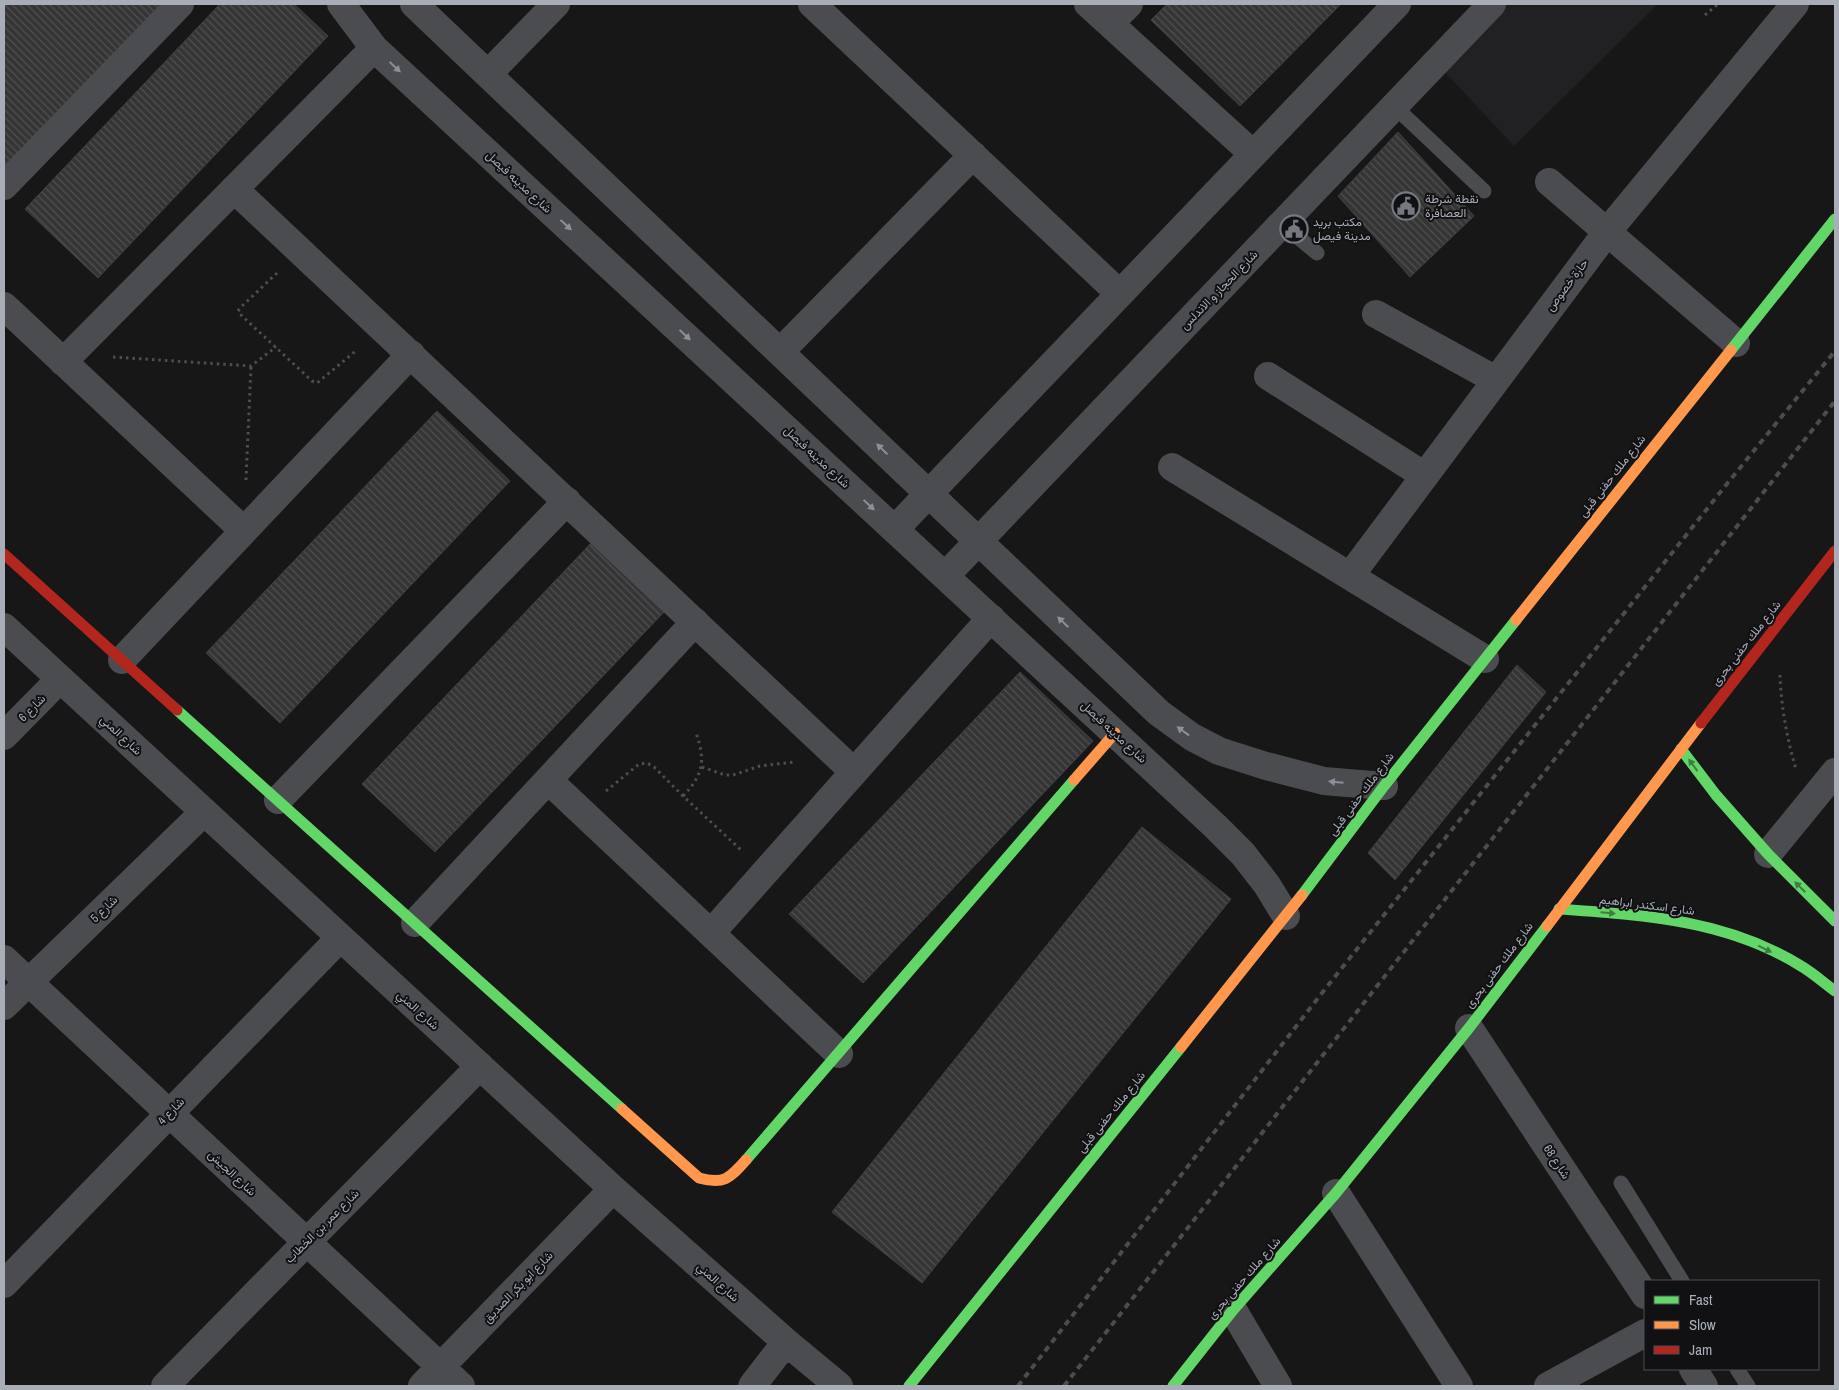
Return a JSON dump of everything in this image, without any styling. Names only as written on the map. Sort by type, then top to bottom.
[{"type":"street","points":[[4,186],[180,4]]},
{"type":"street","name":"شارع مدينه فيصل","points":[[341,4],[374,48],[1215,826],[1243,854],[1267,885],[1286,916]]},
{"type":"street","points":[[414,4],[1159,713],[1192,737],[1219,752],[1324,781],[1384,786]]},
{"type":"street","points":[[488,74],[556,4]]},
{"type":"street","points":[[1088,4],[1253,154]]},
{"type":"street","points":[[1110,24],[1129,4]]},
{"type":"street","points":[[895,530],[1397,4]]},
{"type":"street","name":"شارع الحجاز و الاندلس","points":[[945,576],[1492,4]]},
{"type":"street","name":"حارة خصوص","points":[[1350,576],[1607,232],[1795,4]]},
{"type":"street","points":[[828,9],[973,155],[1120,294]]},
{"type":"street","points":[[66,358],[374,48]]},
{"type":"street","points":[[780,352],[973,155]]},
{"type":"street","points":[[1549,182],[1736,343]]},
{"type":"street","points":[[234,189],[847,765]]},
{"type":"street","name":"شارع ملك حفنى قبلى","points":[[909,1386],[1286,916],[1384,786],[1835,219]]},
{"type":"street","points":[[4,306],[66,358],[244,531]]},
{"type":"street","points":[[1376,314],[1496,380]]},
{"type":"street","points":[[122,660],[410,354]]},
{"type":"street","points":[[1268,376],[1424,476]]},
{"type":"street","points":[[1172,468],[1485,659]]},
{"type":"street","points":[[278,800],[567,501]]},
{"type":"street","name":"شارع ملك حفنى بحرى","points":[[1173,1386],[1233,1310],[1336,1193],[1469,1028],[1681,749],[1835,551]]},
{"type":"street","points":[[4,554],[699,1178],[713,1182],[731,1177],[1115,733]]},
{"type":"street","points":[[711,933],[766,872],[847,765],[991,618]]},
{"type":"street","points":[[415,923],[695,622]]},
{"type":"street","name":"شارع المني","points":[[4,627],[613,1189],[838,1386]]},
{"type":"street","name":"شارع 6","points":[[4,736],[60,679]]},
{"type":"street","points":[[1681,749],[1716,795],[1768,854],[1835,921]]},
{"type":"street","points":[[1768,854],[1835,772]]},
{"type":"street","points":[[548,780],[839,1054]]},
{"type":"street","name":"شارع 5","points":[[4,1006],[204,812]]},
{"type":"street","name":"شارع اسكندر ابراهيم","points":[[1559,909],[1627,914],[1688,922],[1746,939],[1801,966],[1835,992]]},
{"type":"street","name":"شارع 4","points":[[4,1284],[340,938]]},
{"type":"street","name":"شارع الجيش","points":[[4,959],[306,1242],[432,1377],[461,1386]]},
{"type":"street","name":"شارع 68","points":[[1469,1028],[1644,1293]]},
{"type":"street","name":"شارع عمر بن الخطاب","points":[[165,1386],[480,1066]]},
{"type":"street","name":"شارع ابو بكر الصديق","points":[[432,1377],[613,1189]]},
{"type":"street","points":[[1336,1193],[1459,1386]]},
{"type":"street","points":[[1233,1310],[1278,1386]]},
{"type":"street","points":[[1548,1386],[1644,1334]]},
{"type":"street","points":[[752,1386],[786,1342]]},
{"type":"street","points":[[1694,1370],[1704,1386]]},
{"type":"lane","points":[[1394,106],[1484,190]]},
{"type":"lane","points":[[1282,224],[1318,253]]},
{"type":"lane","points":[[1621,1183],[1681,1280]]},
{"type":"lane","points":[[1738,1370],[1748,1386]]},
{"type":"path","points":[[1705,15],[1718,4]]},
{"type":"path","points":[[300,251],[238,312],[312,381],[317,383],[381,328]]},
{"type":"path","points":[[66,358],[251,366],[276,347]]},
{"type":"path","points":[[246,483],[251,366]]},
{"type":"path","points":[[1780,674],[1780,694],[1792,754],[1808,806]]},
{"type":"path","points":[[682,796],[695,783],[702,767],[702,749],[696,733]]},
{"type":"path","points":[[581,812],[639,764],[647,764],[654,767],[682,796],[766,872]]},
{"type":"path","points":[[702,767],[733,776],[767,765],[847,765]]},
{"type":"shaded area","points":[[1477,4],[1658,4],[1514,146],[1428,54]]},
{"type":"building","points":[[4,4],[163,4],[4,173]]},
{"type":"building","points":[[220,4],[294,4],[328,36],[98,278],[25,209]]},
{"type":"building","points":[[1167,4],[1341,4],[1240,106],[1151,20]]},
{"type":"building","name":"نقطة شرطة العصافرة","points":[[1398,132],[1474,216],[1410,277],[1338,196]]},
{"type":"building","points":[[437,411],[510,481],[280,723],[206,653]]},
{"type":"building","points":[[592,542],[665,611],[435,852],[362,784]]},
{"type":"building","points":[[1517,665],[1546,692],[1395,880],[1368,853]]},
{"type":"building","points":[[1020,672],[1093,741],[863,983],[789,914]]},
{"type":"building","points":[[1142,827],[1231,899],[922,1283],[832,1212]]},
{"type":"railway","points":[[1018,1386],[1318,998],[1726,485],[1835,351]]},
{"type":"railway","points":[[1064,1386],[1835,401]]},
{"type":"traffic: fast","points":[[1731,350],[1835,219]]},
{"type":"traffic: fast","points":[[1302,895],[1384,786],[1516,620]]},
{"type":"traffic: fast","points":[[177,710],[622,1109]]},
{"type":"traffic: fast","points":[[1681,749],[1716,795],[1768,854],[1835,921]]},
{"type":"traffic: fast","points":[[746,1160],[1074,780]]},
{"type":"traffic: fast","points":[[1559,909],[1622,914],[1684,922],[1714,929],[1773,951],[1805,969],[1835,991]]},
{"type":"traffic: fast","points":[[1173,1386],[1233,1310],[1336,1193],[1469,1028],[1547,926]]},
{"type":"traffic: fast","points":[[909,1386],[1181,1047]]},
{"type":"traffic: slow","points":[[1516,620],[1731,350]]},
{"type":"traffic: slow","points":[[1547,926],[1701,723]]},
{"type":"traffic: slow","points":[[1074,780],[1115,733]]},
{"type":"traffic: slow","points":[[1181,1047],[1302,895]]},
{"type":"traffic: slow","points":[[622,1109],[699,1178],[715,1181],[721,1180],[731,1175],[746,1160]]},
{"type":"traffic: jam","points":[[1701,723],[1835,551]]},
{"type":"traffic: jam","points":[[4,554],[177,710]]},
{"type":"place","name":"نقطة شرطة العصافرة","points":[[1406,206]]},
{"type":"place","name":"مكتب بريد مدينة فيصل","points":[[1294,229]]}]
